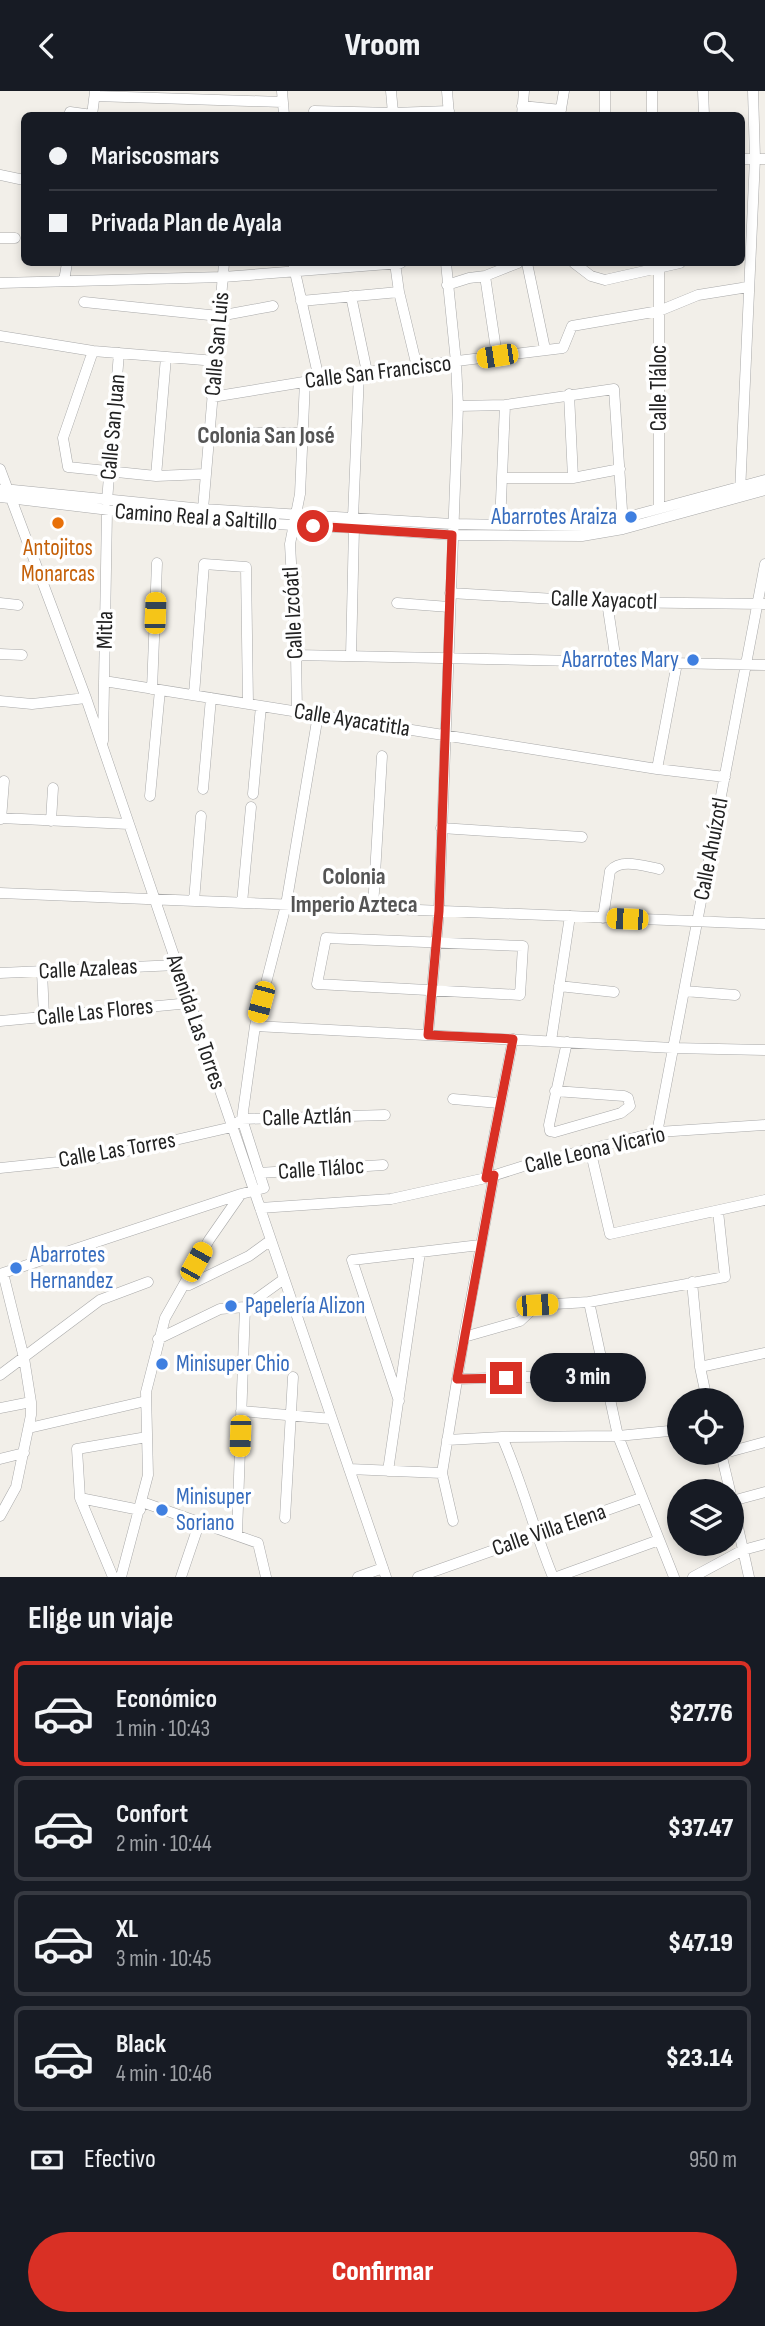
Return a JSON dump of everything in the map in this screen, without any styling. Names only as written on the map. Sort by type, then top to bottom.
[{"type":"street","points":[[282,91],[284,112]]},
{"type":"street","points":[[391,91],[393,112]]},
{"type":"street","points":[[447,91],[449,112]]},
{"type":"street","points":[[524,91],[522,111],[541,112]]},
{"type":"street","points":[[560,112],[564,91]]},
{"type":"street","points":[[605,91],[605,112]]},
{"type":"street","points":[[652,91],[652,112]]},
{"type":"street","points":[[703,91],[704,112]]},
{"type":"street","points":[[740,492],[748,287],[746,243],[760,159],[752,91]]},
{"type":"street","points":[[92,112],[95,93],[225,96],[282,102]]},
{"type":"street","points":[[314,111],[354,112]]},
{"type":"street","points":[[0,175],[21,179]]},
{"type":"street","points":[[0,238],[15,238]]},
{"type":"street","points":[[64,281],[66,266]]},
{"type":"street","name":"Calle San Luis","points":[[203,509],[224,266]]},
{"type":"street","points":[[0,283],[223,277],[294,266],[319,379]]},
{"type":"street","points":[[397,266],[399,292],[417,367]]},
{"type":"street","points":[[428,1035],[439,911],[458,405],[446,266]]},
{"type":"street","points":[[447,285],[485,276],[501,266]]},
{"type":"street","points":[[528,266],[545,349],[563,348],[572,326],[659,311],[698,295],[748,287]]},
{"type":"street","points":[[576,266],[605,280],[670,266]]},
{"type":"street","name":"Calle Tláloc","points":[[659,269],[659,508]]},
{"type":"street","points":[[485,276],[497,356]]},
{"type":"street","points":[[301,301],[399,292]]},
{"type":"street","points":[[351,296],[363,373],[353,523],[351,656]]},
{"type":"street","points":[[84,302],[219,316],[273,306]]},
{"type":"street","points":[[0,336],[93,351],[216,361]]},
{"type":"street","name":"Calle San Francisco","points":[[212,397],[304,381],[545,349]]},
{"type":"street","points":[[93,351],[63,438],[68,467],[156,476],[205,474]]},
{"type":"street","name":"Calle San Juan","points":[[107,506],[119,353]]},
{"type":"street","points":[[156,476],[166,357]]},
{"type":"street","name":"Calle Izcóatl","points":[[297,712],[290,544],[300,494],[304,381]]},
{"type":"street","points":[[458,405],[505,405],[614,389],[623,524]]},
{"type":"street","points":[[569,394],[573,478]]},
{"type":"street","points":[[500,525],[505,405]]},
{"type":"street","points":[[246,433],[304,433]]},
{"type":"street","name":"Avenida Las Torres","points":[[0,469],[5,494],[86,698],[232,1127],[259,1189],[271,1240],[384,1572]]},
{"type":"street","points":[[502,478],[573,478],[620,469]]},
{"type":"street","name":"Camino Real a Saltillo","points":[[5,494],[193,520],[294,520],[582,536],[740,492],[765,480]]},
{"type":"street","name":"Camino Real a Saltillo","points":[[452,529],[500,525],[623,524],[659,508],[740,492],[765,490]]},
{"type":"street","name":"Camino Real a Saltillo","points":[[107,506],[203,509],[294,520]]},
{"type":"street","name":"Mitla","points":[[103,749],[107,506]]},
{"type":"street","points":[[150,796],[156,689],[157,563]]},
{"type":"street","points":[[194,695],[204,563],[246,566],[248,704]]},
{"type":"street","name":"Calle Ahuízotl","points":[[657,1133],[746,665],[761,604],[765,565]]},
{"type":"street","name":"Calle Xayacotl","points":[[450,593],[607,601],[761,604]]},
{"type":"street","points":[[607,601],[617,662]]},
{"type":"street","points":[[0,603],[18,605]]},
{"type":"street","points":[[397,603],[449,607]]},
{"type":"street","points":[[0,653],[22,655]]},
{"type":"street","points":[[296,655],[765,665]]},
{"type":"street","points":[[657,769],[677,663]]},
{"type":"street","name":"Calle Ayacatitla","points":[[104,681],[657,769],[725,777]]},
{"type":"street","points":[[0,701],[32,704],[86,698]]},
{"type":"street","points":[[203,789],[211,698]]},
{"type":"street","points":[[253,793],[261,706]]},
{"type":"street","points":[[0,1513],[16,1487],[32,1402],[24,1358],[2,1273],[259,1189],[260,1173],[242,1119],[255,1026],[286,905],[318,715]]},
{"type":"street","points":[[373,908],[382,756]]},
{"type":"street","points":[[4,781],[0,818],[129,824]]},
{"type":"street","points":[[51,821],[53,788]]},
{"type":"street","points":[[242,903],[251,807]]},
{"type":"street","points":[[194,901],[201,816]]},
{"type":"street","points":[[441,828],[582,837]]},
{"type":"street","points":[[603,918],[610,871],[615,865],[624,863],[659,869]]},
{"type":"street","points":[[0,893],[765,924]]},
{"type":"street","points":[[551,1041],[570,916]]},
{"type":"street","points":[[326,938],[436,941],[523,946],[520,995],[432,992],[317,983],[326,938]]},
{"type":"street","name":"Calle Azaleas","points":[[0,973],[177,965]]},
{"type":"street","points":[[42,971],[44,1017]]},
{"type":"street","points":[[559,986],[614,992]]},
{"type":"street","points":[[684,991],[736,995]]},
{"type":"street","name":"Calle Las Flores","points":[[0,1021],[190,1003]]},
{"type":"street","points":[[255,1026],[673,1048],[765,1050]]},
{"type":"street","points":[[453,1521],[442,1473],[480,1245],[499,1103],[513,1039]]},
{"type":"street","points":[[555,1091],[624,1096],[628,1098],[630,1106],[621,1113],[555,1132],[550,1131],[555,1091],[567,1042]]},
{"type":"street","points":[[453,1099],[499,1103]]},
{"type":"street","name":"Calle Aztlán","points":[[232,1127],[242,1119],[385,1115]]},
{"type":"street","name":"Calle Leona Vicario","points":[[265,1207],[391,1199],[490,1177],[657,1133],[765,1125]]},
{"type":"street","name":"Calle Las Torres","points":[[0,1168],[97,1158],[232,1127]]},
{"type":"street","points":[[590,1149],[610,1234],[765,1200]]},
{"type":"street","name":"Calle Tláloc","points":[[260,1173],[383,1165]]},
{"type":"street","points":[[121,1577],[148,1475],[146,1392],[158,1339],[165,1318],[209,1240],[241,1194]]},
{"type":"street","points":[[464,1337],[520,1321],[537,1305],[589,1302],[725,1277],[718,1211]]},
{"type":"street","points":[[184,1285],[249,1256],[271,1240]]},
{"type":"street","points":[[399,1401],[352,1260],[480,1245]]},
{"type":"street","points":[[388,1471],[420,1252]]},
{"type":"street","points":[[158,1339],[220,1309],[245,1307],[284,1279]]},
{"type":"street","points":[[0,1375],[100,1300],[148,1282]]},
{"type":"street","points":[[692,1282],[704,1388]]},
{"type":"street","points":[[589,1302],[618,1436],[674,1577]]},
{"type":"street","points":[[237,1534],[245,1307]]},
{"type":"street","points":[[700,1367],[765,1353]]},
{"type":"street","points":[[457,1379],[602,1371],[617,1365]]},
{"type":"street","points":[[285,1518],[293,1377]]},
{"type":"street","points":[[29,1428],[146,1401]]},
{"type":"street","points":[[0,1408],[32,1402]]},
{"type":"street","points":[[241,1411],[332,1419]]},
{"type":"street","points":[[447,1440],[618,1436],[667,1431]]},
{"type":"street","points":[[113,1577],[80,1498],[77,1449],[147,1437]]},
{"type":"street","points":[[502,1437],[522,1488],[535,1534],[555,1577],[659,1540]]},
{"type":"street","points":[[744,1448],[765,1443]]},
{"type":"street","points":[[0,1459],[24,1453]]},
{"type":"street","points":[[349,1469],[442,1473]]},
{"type":"street","points":[[744,1497],[765,1492]]},
{"type":"street","points":[[80,1498],[141,1506],[200,1521],[237,1534],[258,1543],[266,1577]]},
{"type":"street","name":"Calle Villa Elena","points":[[418,1577],[641,1498]]},
{"type":"street","points":[[181,1577],[200,1521]]},
{"type":"street","points":[[744,1550],[765,1544]]},
{"type":"street","points":[[744,1554],[749,1577]]},
{"type":"street","points":[[693,1577],[732,1556]]},
{"type":"street","points":[[363,1576],[384,1572]]},
{"type":"place","name":"Abarrotes Araiza","points":[[631,517]]},
{"type":"place","name":"Antojitos Monarcas","points":[[58,523]]},
{"type":"place","name":"Abarrotes Mary","points":[[693,660]]},
{"type":"place","name":"Abarrotes Hernandez","points":[[16,1268]]},
{"type":"place","name":"Papelería Alizon","points":[[231,1306]]},
{"type":"place","name":"Minisuper Chio","points":[[162,1364]]},
{"type":"place","name":"Minisuper Soriano","points":[[162,1510]]},
{"type":"district","name":"Colonia San José","points":[[266,435]]},
{"type":"district","name":"Colonia Imperio Azteca","points":[[354,890]]},
{"type":"route","points":[[313,526],[452,535],[439,911],[428,1035],[513,1039],[486,1178],[494,1175],[457,1379],[506,1378]]}]
